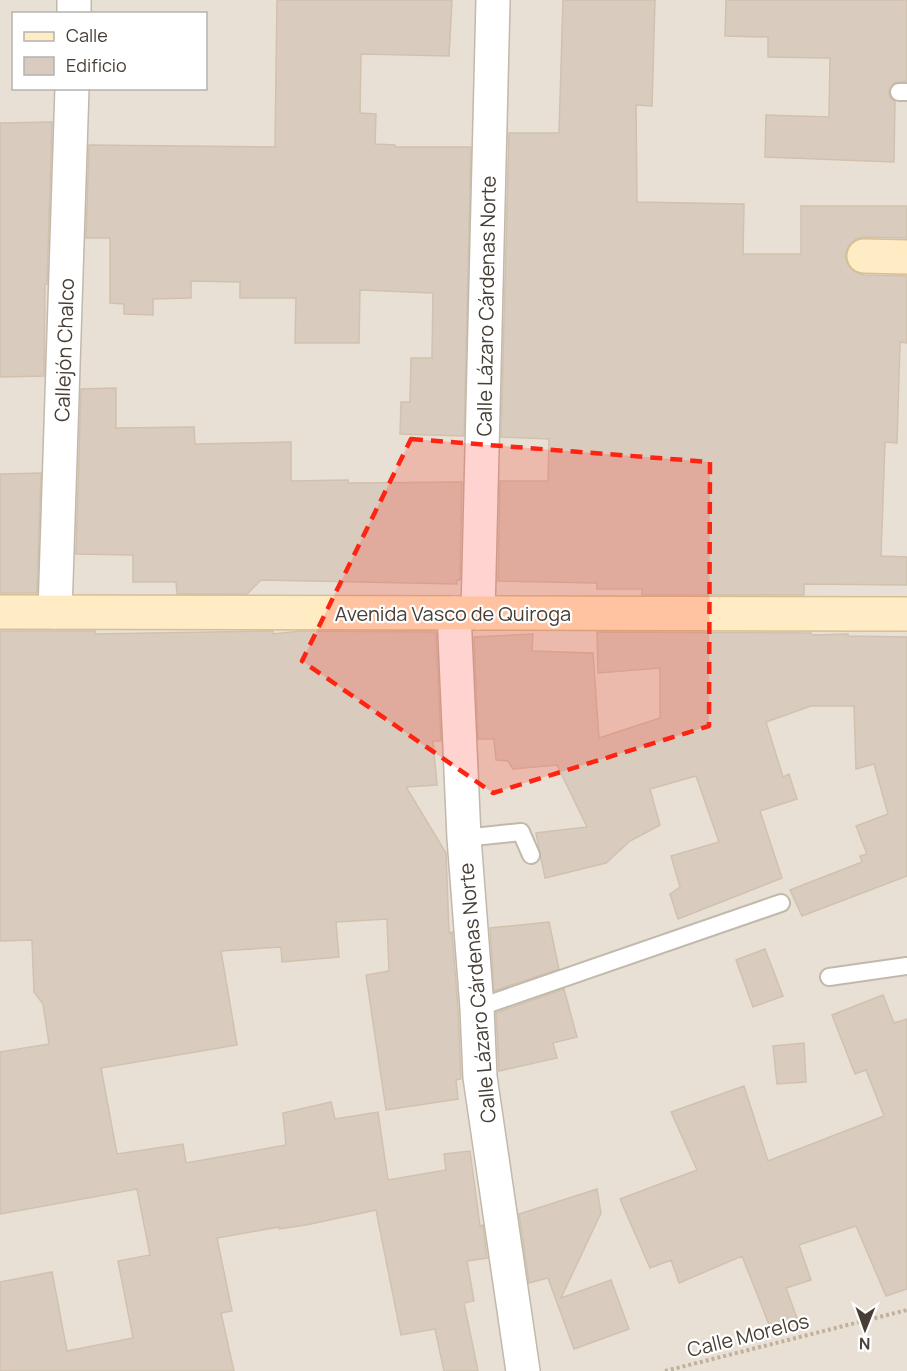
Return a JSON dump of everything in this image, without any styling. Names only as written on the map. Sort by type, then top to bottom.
[{"type":"street","name":"Calle Lázaro Cárdenas Norte","points":[[494,0],[466,613],[464,838],[480,1077],[523,1371]]},
{"type":"street","name":"Callejón Chalco","points":[[55,612],[72,90]]},
{"type":"street","points":[[864,256],[907,257]]},
{"type":"street","name":"Avenida Vasco de Quiroga","points":[[0,612],[907,614]]},
{"type":"lane","points":[[464,838],[521,832],[531,855]]},
{"type":"lane","points":[[477,1008],[781,903]]},
{"type":"lane","points":[[829,978],[907,966]]},
{"type":"path","name":"Calle Morelos","points":[[665,1371],[907,1310]]},
{"type":"highlighted area","points":[[411,439],[710,462],[709,726],[493,793],[302,661]]},
{"type":"shaded area","points":[[0,0],[907,0],[907,1371],[0,1371]]},
{"type":"building","points":[[277,0],[452,0],[449,56],[361,54],[360,113],[376,114],[375,144],[395,145],[395,147],[471,147],[464,436],[400,434],[401,402],[410,402],[411,358],[432,358],[433,293],[360,290],[359,343],[295,343],[296,298],[240,298],[240,282],[191,281],[191,298],[153,299],[153,315],[124,314],[124,304],[110,303],[110,238],[86,238],[89,145],[275,147]]},
{"type":"building","points":[[563,0],[655,0],[652,106],[636,105],[637,202],[744,204],[743,254],[801,254],[801,206],[907,206],[907,238],[864,237],[856,239],[848,247],[845,256],[848,265],[855,272],[864,275],[907,276],[907,343],[900,342],[897,443],[885,442],[881,556],[907,557],[907,585],[804,584],[804,595],[642,595],[642,589],[597,589],[597,583],[498,581],[500,481],[548,481],[549,439],[501,437],[509,133],[559,133]]},
{"type":"building","points":[[726,0],[907,0],[907,81],[894,83],[889,91],[890,98],[895,101],[894,162],[765,157],[766,115],[829,117],[830,58],[768,57],[768,37],[725,36]]},
{"type":"building","points":[[52,122],[47,284],[45,284],[44,376],[0,377],[0,123]]},
{"type":"building","points":[[116,388],[116,428],[194,427],[195,444],[291,442],[291,481],[462,482],[460,580],[457,580],[457,584],[261,580],[247,594],[177,594],[176,582],[133,582],[133,555],[76,554],[81,389]]},
{"type":"building","points":[[41,473],[37,593],[0,593],[0,474]]},
{"type":"building","points":[[0,631],[95,631],[95,634],[273,631],[273,634],[301,631],[436,632],[441,741],[433,741],[437,785],[406,787],[446,853],[449,933],[452,932],[458,1009],[461,1079],[456,1080],[458,1099],[386,1110],[366,975],[389,971],[387,919],[336,922],[339,957],[282,962],[281,947],[221,951],[237,1045],[101,1068],[117,1154],[183,1144],[186,1163],[286,1145],[283,1113],[331,1102],[335,1119],[378,1112],[388,1180],[446,1170],[444,1154],[470,1151],[480,1226],[483,1225],[487,1258],[467,1261],[474,1301],[464,1303],[478,1371],[444,1371],[435,1329],[401,1335],[376,1210],[306,1225],[279,1229],[279,1227],[217,1238],[232,1311],[221,1313],[234,1371],[0,1371],[0,1282],[52,1272],[67,1351],[133,1338],[118,1261],[150,1255],[137,1189],[0,1214],[0,1052],[49,1044],[43,1004],[34,992],[32,940],[0,941]]},
{"type":"building","points":[[597,632],[811,633],[812,635],[907,637],[907,876],[802,916],[790,890],[862,862],[860,856],[867,854],[856,826],[888,814],[874,764],[856,769],[854,706],[811,706],[766,722],[783,777],[789,774],[797,799],[760,811],[782,878],[678,919],[670,894],[680,887],[671,856],[719,842],[696,776],[650,789],[660,825],[630,841],[606,863],[545,878],[536,833],[587,827],[557,765],[513,769],[508,761],[496,760],[494,739],[478,739],[474,637],[533,634],[532,651],[593,653],[599,738],[660,718],[660,668],[598,673]]},
{"type":"building","points":[[549,922],[559,969],[494,991],[490,928]]},
{"type":"building","points":[[765,949],[783,996],[753,1007],[736,960]]},
{"type":"building","points":[[564,989],[577,1037],[553,1043],[557,1058],[499,1071],[496,1013]]},
{"type":"building","points":[[883,995],[894,1023],[907,1019],[907,1289],[886,1296],[856,1226],[799,1245],[811,1280],[786,1288],[797,1318],[770,1327],[742,1256],[679,1283],[671,1260],[650,1268],[620,1199],[697,1170],[671,1112],[744,1086],[768,1161],[884,1116],[866,1070],[855,1074],[832,1015]]},
{"type":"building","points":[[804,1043],[806,1082],[777,1084],[773,1046]]},
{"type":"building","points":[[597,1189],[601,1213],[561,1298],[611,1280],[629,1329],[574,1349],[548,1278],[529,1283],[519,1214]]}]
